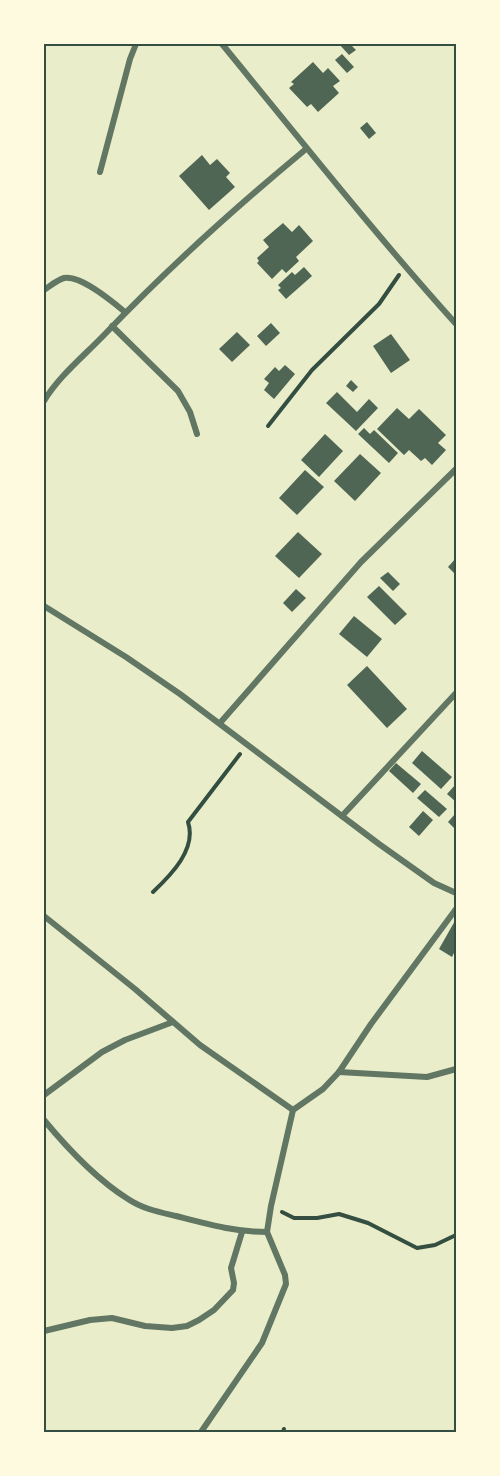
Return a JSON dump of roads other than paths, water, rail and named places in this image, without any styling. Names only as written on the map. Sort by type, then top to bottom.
[{"type":"street","points":[[100,172],[130,58],[136,44]]},
{"type":"street","points":[[222,44],[405,267],[456,324]]},
{"type":"street","points":[[44,401],[62,377],[125,312],[238,205],[306,148]]},
{"type":"street","points":[[44,290],[66,278],[77,279],[125,312]]},
{"type":"street","points":[[112,326],[178,391],[190,412],[197,434]]},
{"type":"street","points":[[220,723],[361,562],[456,469]]},
{"type":"street","points":[[44,606],[126,657],[220,723],[434,883],[456,894]]},
{"type":"street","points":[[342,816],[456,693]]},
{"type":"street","points":[[201,1432],[262,1342],[286,1284],[285,1275],[267,1233],[293,1110],[323,1089],[339,1072],[371,1024],[456,909]]},
{"type":"street","points":[[44,916],[200,1045],[293,1110]]},
{"type":"street","points":[[44,1095],[102,1052],[125,1040],[172,1022]]},
{"type":"street","points":[[339,1072],[427,1077],[456,1069]]},
{"type":"street","points":[[44,1119],[80,1159],[130,1201],[151,1210],[242,1232],[267,1233]]},
{"type":"street","points":[[44,1331],[90,1320],[112,1318],[145,1326],[172,1328],[187,1326],[199,1320],[214,1310],[232,1290],[234,1283],[231,1268],[242,1232]]}]
